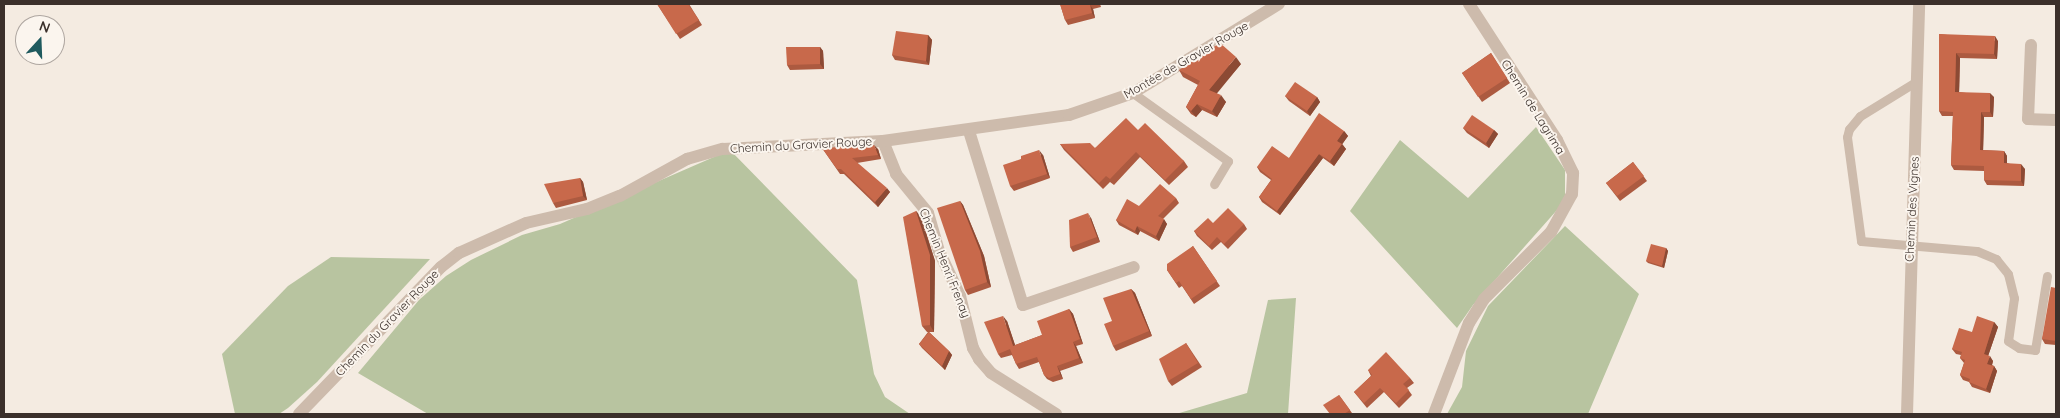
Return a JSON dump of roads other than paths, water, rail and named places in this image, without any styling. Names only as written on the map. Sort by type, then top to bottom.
[{"type":"street","name":"Montée de Gravier Rouge","points":[[883,141],[969,131],[1069,115],[1133,93],[1278,4]]},
{"type":"street","name":"Chemin de Lagrima","points":[[1434,414],[1468,323],[1484,299],[1551,232],[1572,194],[1572,173],[1557,140],[1469,4]]},
{"type":"street","name":"Chemin des Vignes","points":[[1907,414],[1919,4]]},
{"type":"street","points":[[2031,45],[2028,119],[2056,120]]},
{"type":"street","points":[[969,131],[1023,305],[1134,267]]},
{"type":"street","name":"Chemin du Gravier Rouge","points":[[299,414],[435,274],[459,253],[475,245],[526,223],[587,209],[620,196],[687,159],[722,149],[883,141]]},
{"type":"street","name":"Chemin Henri Frenay","points":[[883,141],[896,174],[928,214],[939,252],[960,296],[973,348],[979,359],[991,373],[1056,414]]},
{"type":"lane","points":[[1917,81],[1860,116],[1847,138],[1859,238],[1861,241],[1912,247],[1977,251],[1996,259],[2008,274],[2014,298],[2008,341],[2019,348],[2035,350],[2047,276]]},
{"type":"lane","points":[[1133,93],[1228,161],[1214,184]]}]
